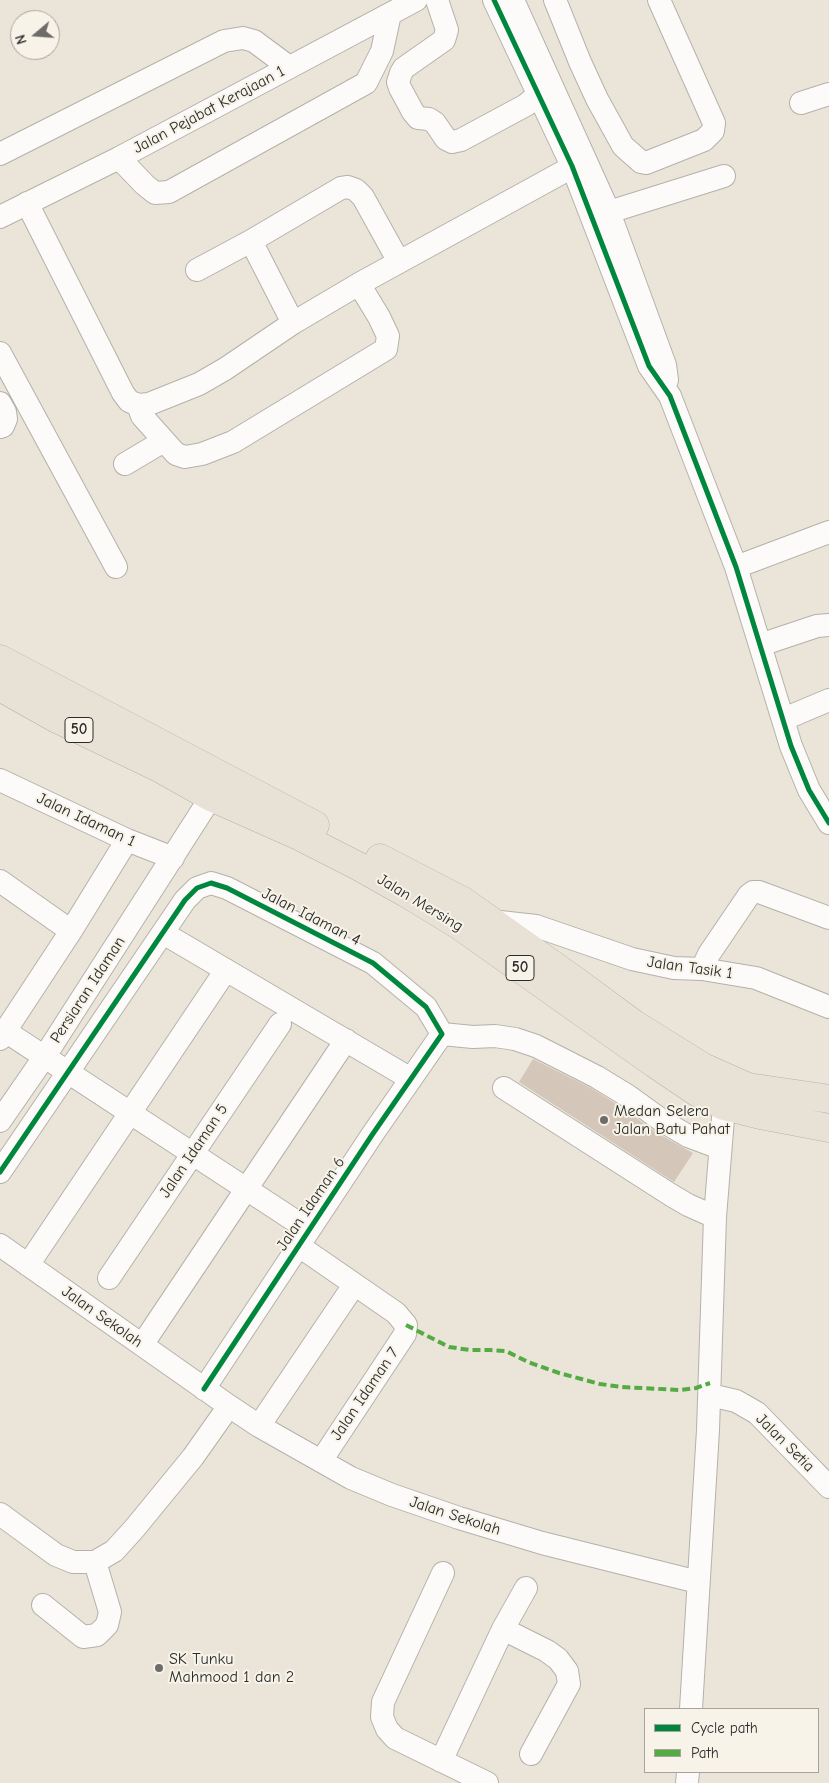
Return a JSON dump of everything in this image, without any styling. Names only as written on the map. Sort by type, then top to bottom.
[{"type":"highway","points":[[0,659],[220,776],[463,901],[634,1024],[704,1067],[748,1087],[829,1099]]},
{"type":"highway","name":"Jalan Mersing","points":[[0,687],[57,720],[161,769],[211,797],[299,836],[358,866],[460,926],[695,1091],[724,1106],[829,1128]]},
{"type":"street","name":"Jalan Pejabat Kerajaan 1","points":[[0,217],[119,158],[416,0]]},
{"type":"street","points":[[437,0],[447,30],[444,40],[404,68],[398,82],[418,118],[429,119],[435,123],[446,139],[452,142],[461,140],[580,62]]},
{"type":"street","points":[[494,0],[537,90],[609,212],[665,365],[670,396],[736,567],[791,746],[809,790],[829,823]]},
{"type":"street","points":[[513,0],[537,90],[565,114],[579,163],[649,366],[670,396]]},
{"type":"street","points":[[555,0],[597,99],[623,146],[641,162],[646,163],[699,143],[713,130],[714,120],[659,0]]},
{"type":"street","points":[[119,158],[155,193],[169,192],[366,83],[382,50],[390,14]]},
{"type":"street","points":[[0,154],[224,41],[243,38],[254,41],[289,67]]},
{"type":"street","points":[[801,103],[829,94]]},
{"type":"street","points":[[565,114],[597,99]]},
{"type":"street","points":[[27,203],[124,393],[129,401],[138,405],[149,404],[199,384],[225,369],[293,323],[359,284],[579,163]]},
{"type":"street","points":[[609,212],[724,176]]},
{"type":"street","points":[[197,270],[251,241],[341,188],[348,187],[356,190],[363,197],[399,262]]},
{"type":"street","points":[[251,241],[293,323]]},
{"type":"street","points":[[138,405],[142,416],[176,454],[185,457],[202,454],[233,442],[386,349],[388,336],[359,284]]},
{"type":"street","points":[[0,353],[116,567]]},
{"type":"street","points":[[0,403],[5,412],[6,419],[0,428]]},
{"type":"street","points":[[126,464],[157,445],[162,439]]},
{"type":"street","points":[[736,567],[829,532]]},
{"type":"street","points":[[760,646],[817,626],[829,625]]},
{"type":"street","points":[[784,719],[829,700]]},
{"type":"street","name":"Persiaran Idaman","points":[[161,769],[187,795],[190,808],[173,858]]},
{"type":"street","name":"Jalan Idaman 1","points":[[1,781],[128,840],[173,858]]},
{"type":"street","name":"Persiaran Idaman","points":[[0,1120],[44,1056],[211,797]]},
{"type":"street","points":[[128,840],[3,1035],[44,1056],[246,1189],[304,1238],[354,1285],[259,1426]]},
{"type":"street","name":"Jalan Idaman 4","points":[[0,1172],[185,900],[197,888],[211,883],[227,888],[373,963],[426,1007],[442,1034]]},
{"type":"street","points":[[2,888],[71,931]]},
{"type":"street","points":[[702,969],[709,954],[749,895],[753,892],[759,892],[829,918]]},
{"type":"street","name":"Jalan Tasik 1","points":[[491,920],[536,926],[632,959],[674,968],[702,969],[756,978],[829,1007]]},
{"type":"street","points":[[163,933],[411,1079]]},
{"type":"street","points":[[28,1265],[226,970]]},
{"type":"street","name":"Jalan Idaman 5","points":[[109,1278],[280,1024]]},
{"type":"street","points":[[442,1034],[474,1037],[495,1036],[515,1039],[536,1046],[597,1077],[688,1136],[720,1148]]},
{"type":"street","name":"Jalan Idaman 6","points":[[204,1388],[442,1034]]},
{"type":"street","points":[[142,1345],[346,1040]]},
{"type":"street","points":[[504,1088],[671,1195],[715,1217]]},
{"type":"street","points":[[691,1708],[710,1395],[715,1217],[724,1106]]},
{"type":"street","name":"Jalan Sekolah","points":[[0,1245],[259,1426],[350,1478],[459,1518],[542,1543],[698,1582]]},
{"type":"street","name":"Jalan Idaman 7","points":[[321,1461],[405,1334],[406,1325],[396,1313],[354,1285]]},
{"type":"street","name":"Jalan Setia","points":[[710,1395],[736,1401],[757,1413],[829,1487]]},
{"type":"street","points":[[0,1514],[56,1555],[73,1562],[95,1562],[114,1551],[134,1529],[193,1457],[229,1406]]},
{"type":"street","points":[[43,1605],[83,1636],[97,1635],[107,1625],[110,1612],[95,1562]]},
{"type":"street","points":[[443,1573],[383,1702],[382,1717],[387,1729],[395,1738],[487,1783]]},
{"type":"street","points":[[441,1761],[502,1628],[526,1588]]},
{"type":"street","points":[[502,1628],[558,1658],[567,1671],[569,1684],[531,1754]]},
{"type":"building","name":"Medan Selera Jalan Batu Pahat","points":[[533,1059],[591,1088],[657,1133],[693,1153],[674,1182],[519,1082]]},
{"type":"marked path","points":[[406,1325],[449,1347],[470,1350],[506,1351],[528,1362],[559,1373],[600,1384],[680,1390],[696,1388],[710,1383]]},
{"type":"cycle path","points":[[494,0],[572,166],[649,366],[670,396],[736,567],[791,746],[809,790],[829,823]]},
{"type":"cycle path","points":[[0,1172],[185,900],[197,888],[211,883],[227,888],[373,963],[426,1007],[442,1034],[372,1135],[204,1389]]},
{"type":"place","name":"Medan Selera Jalan Batu Pahat","points":[[604,1120]]},
{"type":"place","name":"SK Tunku Mahmood 1 dan 2","points":[[159,1668]]}]
